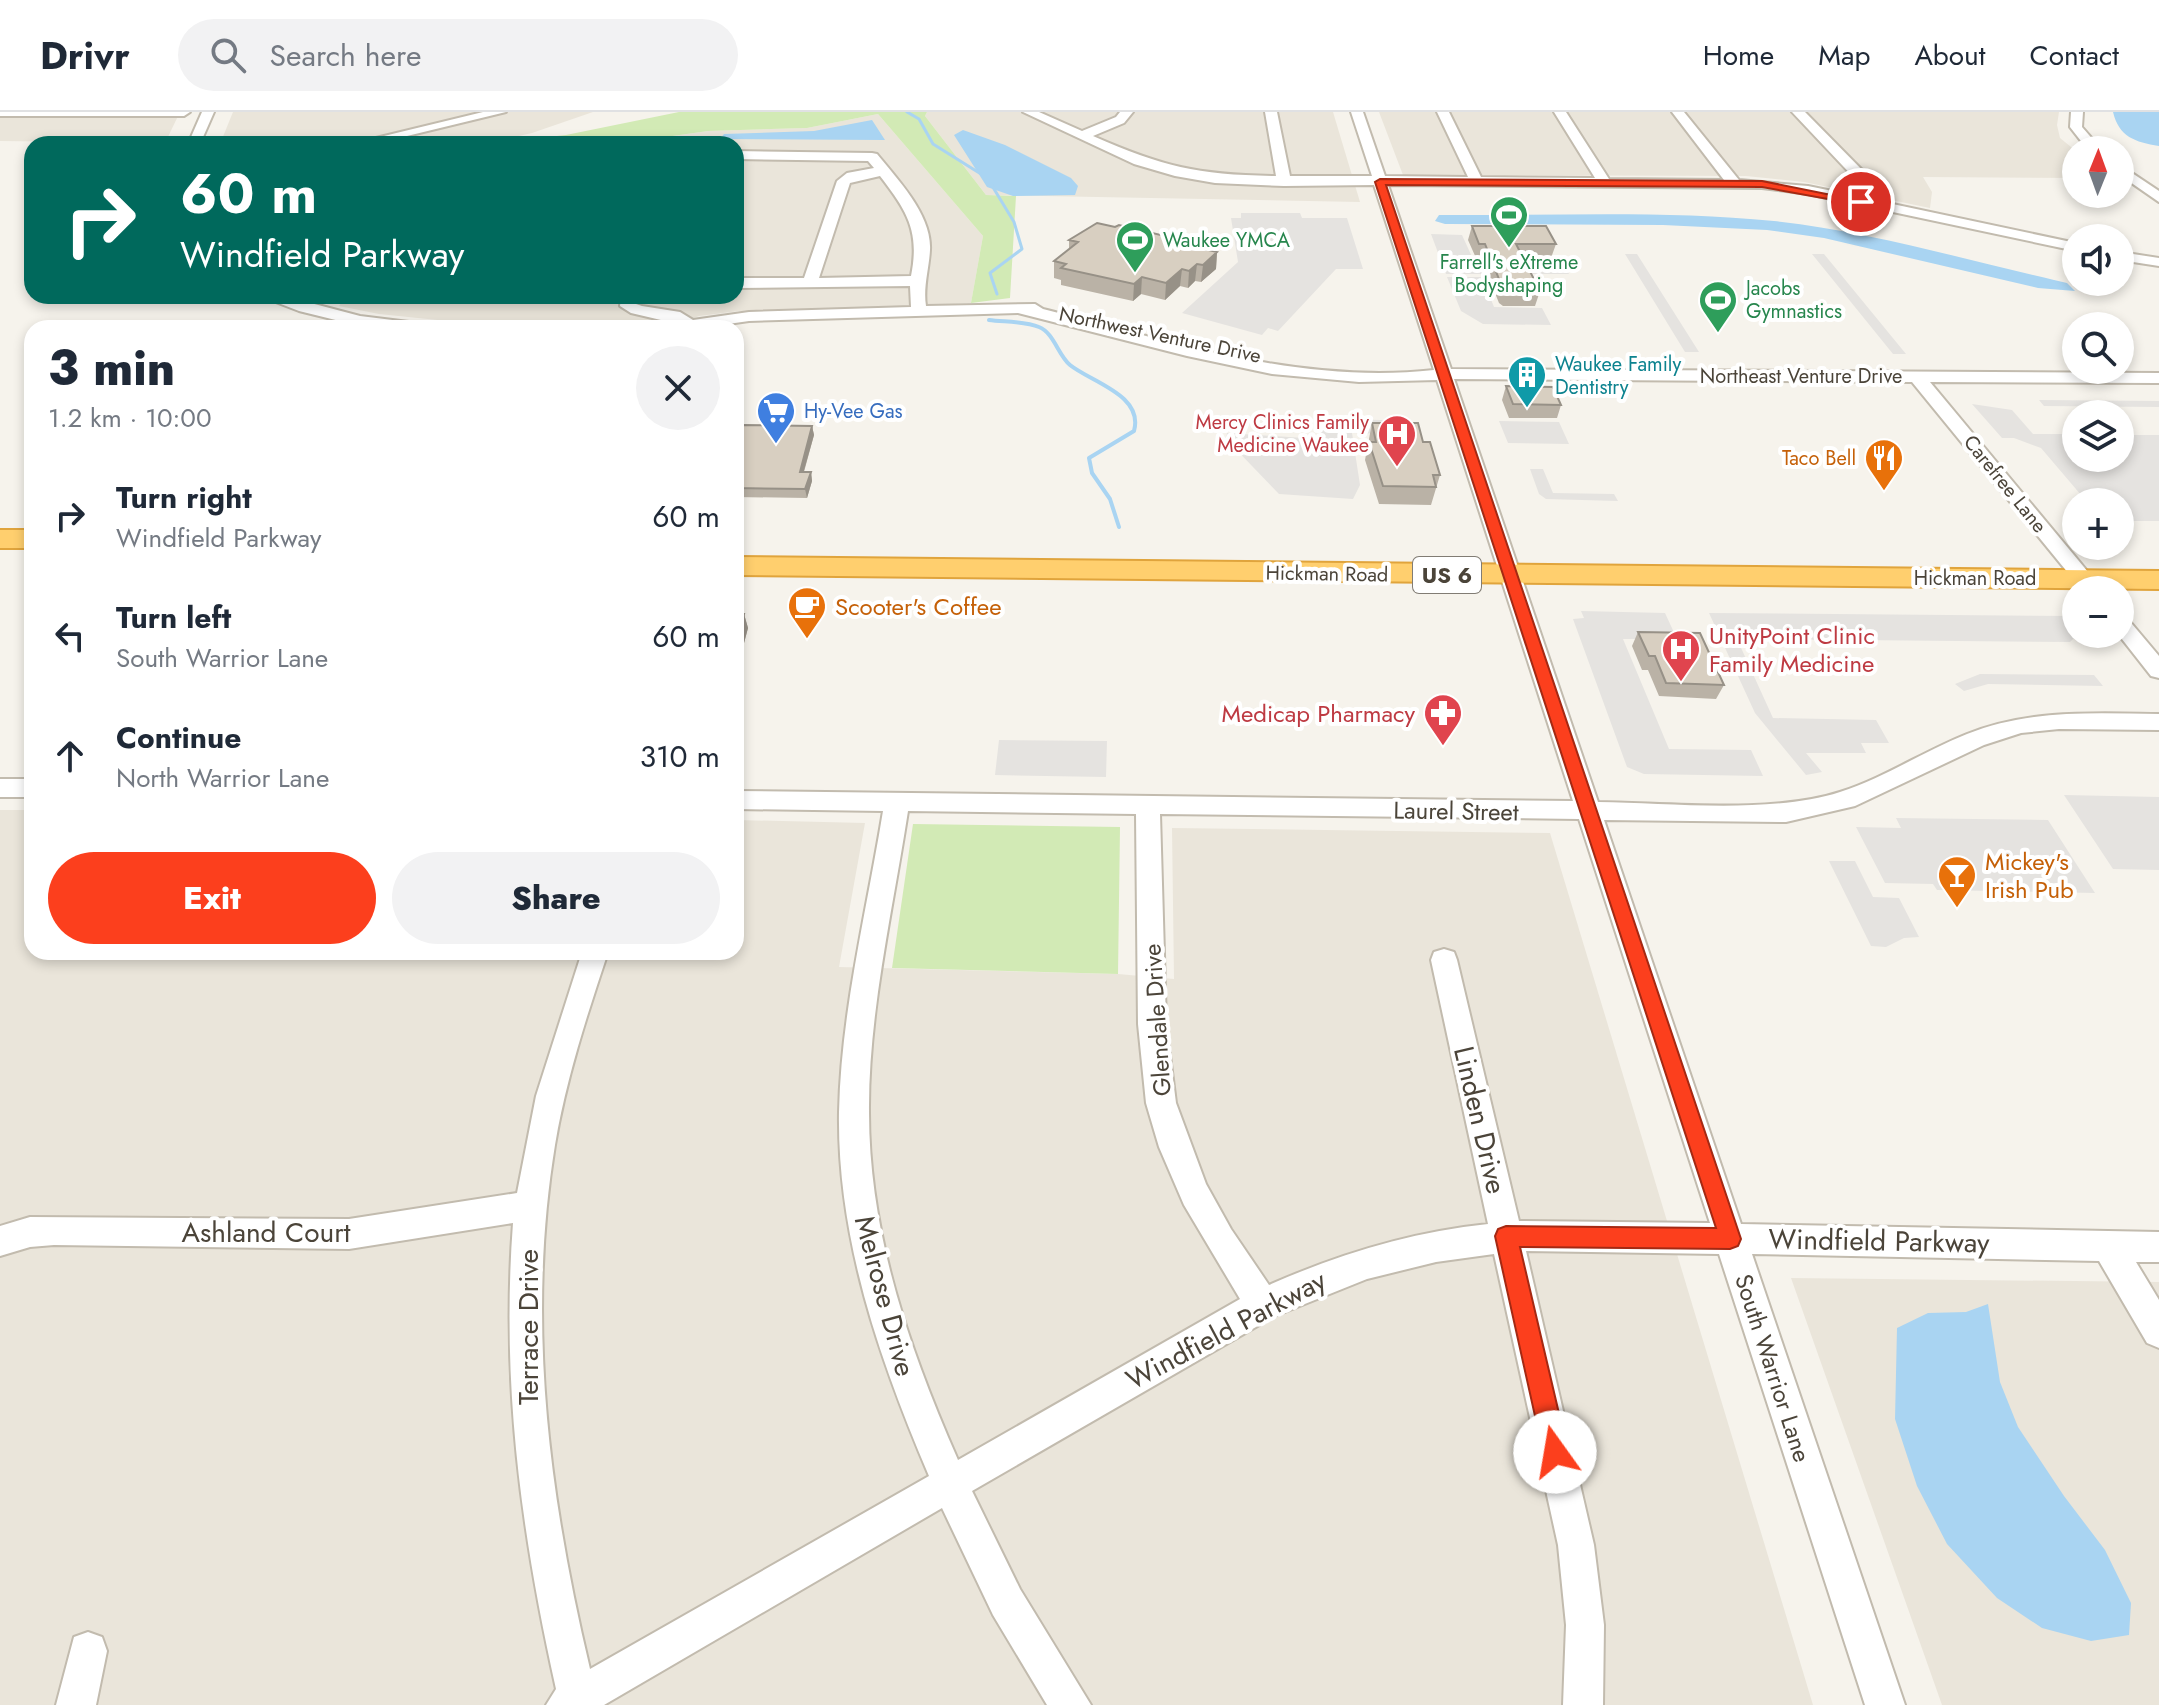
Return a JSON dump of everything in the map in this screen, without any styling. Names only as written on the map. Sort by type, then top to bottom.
[{"type":"highway","points":[[0,539],[24,539]]},
{"type":"highway","name":"Hickman Road","points":[[744,548],[2062,577]]},
{"type":"highway","points":[[0,555],[24,556]]},
{"type":"highway","name":"Hickman Road","points":[[2087,576],[2159,562]]},
{"type":"highway","name":"Hickman Road","points":[[744,566],[1507,565]]},
{"type":"highway","name":"Hickman Road","points":[[2134,579],[2159,580]]},
{"type":"street","points":[[0,112],[184,112]]},
{"type":"street","points":[[198,136],[208,112]]},
{"type":"street","points":[[393,136],[500,112]]},
{"type":"street","points":[[1029,112],[1139,161],[1175,172],[1215,179],[1788,187],[2062,244]]},
{"type":"street","points":[[1081,136],[1120,120],[1127,112]]},
{"type":"street","points":[[1271,112],[1284,182]]},
{"type":"street","name":"South Warrior Lane","points":[[1357,112],[1885,1705]]},
{"type":"street","points":[[1443,112],[1477,182]]},
{"type":"street","points":[[1560,112],[1605,183]]},
{"type":"street","points":[[1678,112],[1735,184]]},
{"type":"street","points":[[1798,112],[1866,182],[1867,190],[1861,202]]},
{"type":"street","points":[[2077,112],[2076,127],[2083,136]]},
{"type":"street","points":[[744,159],[868,156],[903,196],[922,237],[914,296],[919,310]]},
{"type":"street","points":[[809,284],[844,181],[852,176],[883,171]]},
{"type":"street","points":[[2134,179],[2159,198]]},
{"type":"street","points":[[2134,258],[2159,262]]},
{"type":"street","points":[[744,283],[917,281]]},
{"type":"street","points":[[293,304],[357,320]]},
{"type":"street","points":[[628,304],[638,312],[678,315],[681,320]]},
{"type":"street","name":"Northwest Venture Drive","points":[[721,320],[1018,308],[1254,367],[1341,377],[1419,379],[1444,374]]},
{"type":"street","name":"Northeast Venture Drive","points":[[1444,374],[2159,378]]},
{"type":"street","name":"Carefree Lane","points":[[1917,377],[2081,576]]},
{"type":"street","points":[[2134,640],[2159,671]]},
{"type":"street","name":"Laurel Street","points":[[744,800],[1753,814],[1817,809],[1846,800],[1997,731],[2047,722],[2159,722]]},
{"type":"street","points":[[0,788],[24,788]]},
{"type":"street","name":"Melrose Drive","points":[[897,802],[855,1076],[854,1132],[859,1198],[871,1268],[892,1342],[950,1483],[1008,1608],[1071,1705]]},
{"type":"street","name":"Glendale Drive","points":[[1148,806],[1152,1029],[1165,1119],[1181,1167],[1201,1210],[1228,1256],[1263,1304]]},
{"type":"street","name":"Terrace Drive","points":[[574,1703],[548,1576],[532,1476],[524,1377],[524,1281],[540,1145],[556,1074],[592,960]]},
{"type":"street","name":"Linden Drive","points":[[1444,960],[1581,1573],[1586,1602],[1588,1664],[1583,1705]]},
{"type":"street","name":"Ashland Court","points":[[0,1241],[30,1232],[54,1230],[349,1234],[531,1206]]},
{"type":"street","name":"Windfield Parkway","points":[[574,1703],[1263,1304],[1314,1280],[1374,1259],[1460,1241],[1506,1236],[2159,1247]]},
{"type":"street","points":[[2108,1246],[2159,1331]]},
{"type":"street","points":[[76,1705],[88,1651]]},
{"type":"shaded area","points":[[0,112],[180,112],[168,136],[24,136],[24,141],[0,141]]},
{"type":"shaded area","points":[[233,112],[593,112],[519,136],[223,136]]},
{"type":"shaded area","points":[[927,112],[1333,112],[1360,202],[986,195],[925,116]]},
{"type":"shaded area","points":[[1379,112],[2059,112],[2057,125],[2062,140],[2062,178],[1923,177],[1932,192],[1930,208],[1804,182],[1746,176],[1403,175]]},
{"type":"shaded area","points":[[878,114],[983,236],[971,303],[834,311],[739,311],[688,320],[438,320],[339,306],[744,304],[744,136],[673,136],[708,131],[807,128]]},
{"type":"shaded area","points":[[1241,213],[1300,213],[1302,218],[1347,218],[1363,269],[1336,269],[1278,331],[1268,328],[1262,335],[1182,313],[1238,262],[1231,218],[1241,218]]},
{"type":"shaded area","points":[[1431,234],[1462,235],[1473,259],[1562,260],[1569,274],[1446,274]]},
{"type":"shaded area","points":[[1625,254],[1637,254],[1699,352],[1685,352]]},
{"type":"shaded area","points":[[1812,254],[1824,254],[1906,354],[1893,354]]},
{"type":"shaded area","points":[[1447,277],[1482,277],[1494,307],[1542,308],[1551,325],[1483,324],[1461,311]]},
{"type":"shaded area","points":[[2039,400],[2062,400],[2062,406],[2044,406]]},
{"type":"shaded area","points":[[2134,401],[2159,401],[2159,407],[2134,407]]},
{"type":"shaded area","points":[[1972,404],[2012,410],[2033,434],[2062,434],[2062,472],[2134,472],[2134,435],[2159,435],[2159,521],[2134,521],[2134,488],[2075,488],[2041,448],[2014,438],[2002,438]]},
{"type":"shaded area","points":[[1348,419],[1412,421],[1416,435],[1352,433],[1360,485],[1353,499],[1279,494],[1226,439],[1227,433],[1319,439],[1323,426],[1348,426]]},
{"type":"shaded area","points":[[1499,421],[1559,422],[1569,444],[1508,443]]},
{"type":"shaded area","points":[[1530,469],[1543,469],[1553,493],[1614,494],[1618,501],[1546,499],[1539,494]]},
{"type":"shaded area","points":[[1581,611],[1665,613],[1677,639],[1623,639],[1669,749],[1751,750],[1763,776],[1644,774],[1627,767],[1573,619],[1584,618]]},
{"type":"shaded area","points":[[1709,613],[2062,616],[2062,642],[1737,639],[1773,718],[1876,720],[1889,743],[1861,743],[1866,753],[1806,753],[1822,772],[1806,775],[1755,713]]},
{"type":"shaded area","points":[[1980,674],[2094,675],[2103,686],[1988,684],[1964,691],[1955,684]]},
{"type":"shaded area","points":[[999,740],[1107,741],[1106,777],[995,775]]},
{"type":"shaded area","points":[[2064,795],[2159,797],[2159,870],[2113,869]]},
{"type":"shaded area","points":[[0,810],[24,810],[24,960],[744,960],[744,820],[865,823],[839,967],[1118,974],[1174,979],[1172,828],[1550,833],[1813,1705],[0,1705]]},
{"type":"shaded area","points":[[1896,818],[2048,820],[2095,893],[1937,890],[1933,884],[1885,883],[1856,827],[1901,828]]},
{"type":"shaded area","points":[[1829,861],[1855,861],[1873,897],[1899,898],[1919,937],[1904,938],[1886,947],[1871,946]]},
{"type":"shaded area","points":[[1791,1278],[2159,1282],[2159,1705],[1942,1705]]},
{"type":"green space","points":[[679,112],[927,112],[925,116],[986,195],[1016,196],[1010,298],[971,303],[983,236],[878,114],[807,128],[708,131],[673,136],[557,136]]},
{"type":"green space","points":[[913,824],[1120,827],[1118,974],[892,968]]},
{"type":"water","points":[[2113,112],[2159,112],[2159,146],[2128,136]]},
{"type":"water","points":[[872,120],[885,140],[744,139],[744,136],[722,136],[724,134],[814,131]]},
{"type":"water","points":[[963,130],[1005,145],[1071,178],[1078,186],[1075,195],[1013,196],[987,187],[954,135]]},
{"type":"water","points":[[1439,215],[1649,215],[1774,221],[1915,246],[2062,282],[2062,290],[2038,288],[1824,238],[1767,230],[1663,225],[1445,224],[1435,221]]},
{"type":"water","points":[[1988,1304],[2000,1382],[2018,1427],[2105,1550],[2131,1603],[2129,1635],[2091,1641],[2042,1628],[1997,1598],[1947,1544],[1917,1486],[1895,1419],[1897,1328],[1928,1313],[1966,1312]]},
{"type":"building","points":[[1097,223],[1119,225],[1186,241],[1183,244],[1217,252],[1203,265],[1197,264],[1189,271],[1182,269],[1166,283],[1142,277],[1134,284],[1061,268],[1066,264],[1054,261],[1078,242],[1069,240]]},
{"type":"building","points":[[1472,226],[1546,226],[1556,244],[1516,244],[1540,291],[1503,289],[1485,244],[1479,244]]},
{"type":"building","points":[[1506,386],[1553,387],[1561,405],[1513,404]]},
{"type":"building","name":"Mercy Clinics Family Medicine Waukee","points":[[1372,423],[1418,423],[1423,442],[1430,442],[1440,475],[1433,475],[1436,487],[1383,486],[1369,442],[1376,442]]},
{"type":"building","points":[[744,425],[812,426],[800,472],[811,472],[805,489],[744,488]]},
{"type":"building","points":[[1638,632],[1700,633],[1724,685],[1666,683],[1655,656],[1649,656]]},
{"type":"waterway","points":[[907,112],[919,119],[933,144],[981,174]]},
{"type":"waterway","points":[[991,184],[1014,222],[1022,249],[990,273],[997,294]]},
{"type":"waterway","points":[[989,320],[1027,324],[1044,330],[1070,365],[1114,391],[1131,408],[1135,419],[1134,431],[1089,458],[1092,473],[1110,499],[1119,527]]},
{"type":"place","name":"Farrell's eXtreme Bodyshaping","points":[[1509,249]]},
{"type":"place","name":"Waukee YMCA","points":[[1135,274]]},
{"type":"place","name":"Jacobs Gymnastics","points":[[1718,334]]},
{"type":"place","name":"Waukee Family Dentistry","points":[[1527,409]]},
{"type":"place","name":"Hy-Vee Gas","points":[[776,445]]},
{"type":"place","name":"Mercy Clinics Family Medicine Waukee","points":[[1397,468]]},
{"type":"place","name":"Taco Bell","points":[[1884,492]]},
{"type":"place","name":"Scooter's Coffee","points":[[807,640]]},
{"type":"place","name":"UnityPoint Clinic Family Medicine","points":[[1681,683]]},
{"type":"place","name":"Medicap Pharmacy","points":[[1443,747]]},
{"type":"place","name":"Mickey's Irish Pub","points":[[1957,909]]},
{"type":"route","points":[[1555,1452],[1506,1236],[1730,1239],[1380,182],[1762,184],[1861,202]]}]
